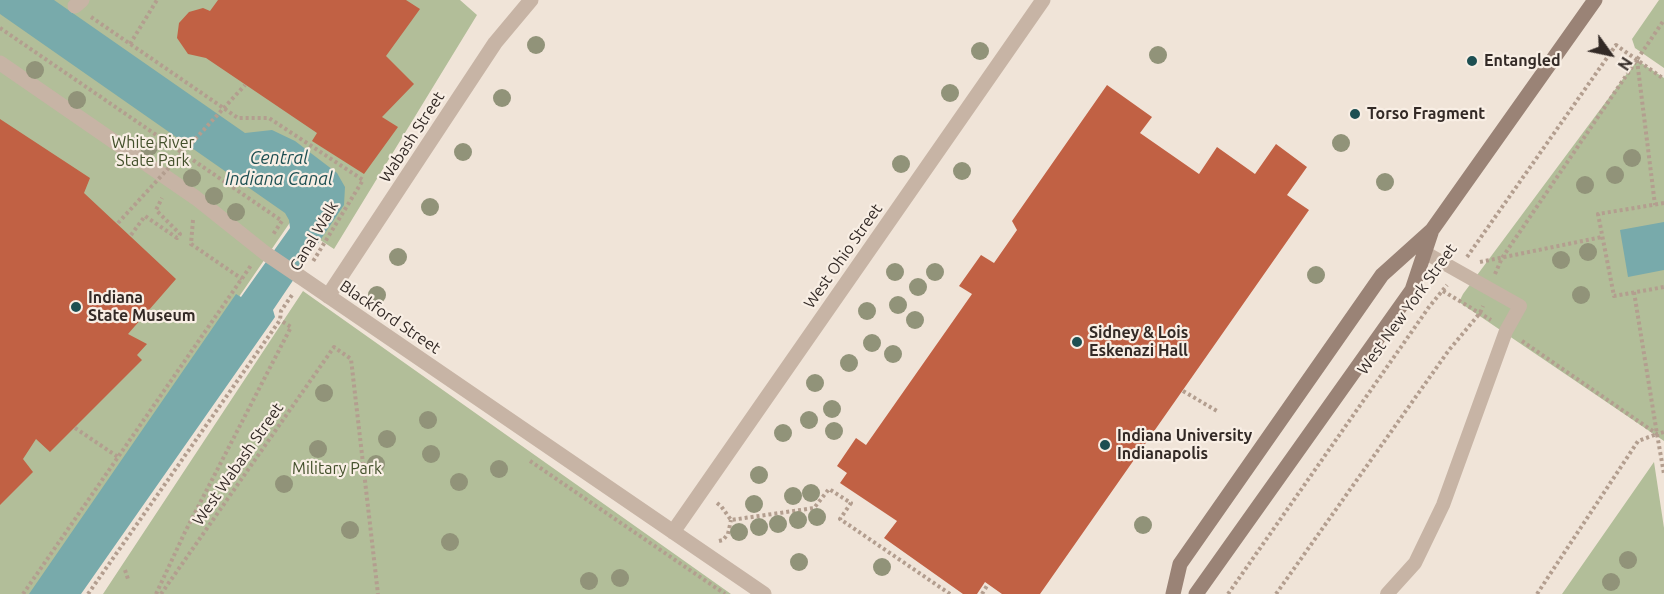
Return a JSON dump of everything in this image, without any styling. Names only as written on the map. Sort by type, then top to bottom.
[{"type":"main road","name":"West New York Street","points":[[1173,594],[1180,564],[1382,275],[1432,230],[1595,0]]},
{"type":"main road","name":"West New York Street","points":[[1196,594],[1412,290],[1432,230]]},
{"type":"street","name":"Wabash Street","points":[[328,296],[495,43],[531,0]]},
{"type":"street","name":"West Ohio Street","points":[[673,532],[1043,0]]},
{"type":"street","name":"Blackford Street","points":[[0,63],[196,198],[263,251],[765,594]]},
{"type":"lane","points":[[1387,594],[1415,563],[1443,505],[1506,331],[1520,306],[1459,268],[1424,252]]},
{"type":"path","points":[[130,44],[157,0]]},
{"type":"path","name":"Canal Walk","points":[[78,3],[130,44],[238,118],[269,118],[363,180],[301,277],[281,311],[280,320],[88,594]]},
{"type":"path","points":[[1276,594],[1449,350],[1480,313],[1502,258],[1664,20]]},
{"type":"path","points":[[0,28],[282,221],[23,594]]},
{"type":"path","name":"West New York Street","points":[[1228,594],[1616,45],[1637,60]]},
{"type":"path","points":[[1637,60],[1664,79]]},
{"type":"path","points":[[1637,60],[1655,205]]},
{"type":"path","points":[[118,223],[245,85]]},
{"type":"path","points":[[1664,203],[1598,214],[1614,296],[1664,287]]},
{"type":"path","points":[[131,235],[144,216],[177,238],[180,234],[156,210]]},
{"type":"path","points":[[1459,268],[1602,237]]},
{"type":"path","points":[[191,244],[242,279]]},
{"type":"path","points":[[1443,291],[1480,313],[1657,434]]},
{"type":"path","points":[[1634,292],[1664,474]]},
{"type":"path","points":[[156,594],[291,327],[280,320]]},
{"type":"path","name":"West Wabash Street","points":[[161,594],[334,347],[351,358],[378,594]]},
{"type":"path","points":[[1183,391],[1217,411]]},
{"type":"path","points":[[75,428],[118,457]]},
{"type":"path","points":[[1537,594],[1638,441],[1664,432]]},
{"type":"path","points":[[731,519],[814,508],[829,489],[851,503],[840,519],[950,594]]},
{"type":"path","points":[[714,542],[723,540],[728,534],[731,519],[722,506],[715,502]]},
{"type":"path","points":[[125,570],[128,579]]},
{"type":"path","points":[[982,594],[988,584]]},
{"type":"green space","name":"White River State Park","points":[[0,0],[460,0],[477,15],[334,249],[291,221],[35,594],[0,594]]},
{"type":"green space","points":[[1659,0],[1664,0],[1664,68],[1635,48],[1632,39]]},
{"type":"green space","points":[[1637,60],[1664,78],[1664,441],[1459,302]]},
{"type":"green space","name":"Military Park","points":[[303,291],[731,594],[103,594]]},
{"type":"green space","points":[[1654,462],[1664,528],[1664,594],[1562,594]]},
{"type":"water","name":"Central Indiana Canal","points":[[0,0],[54,0],[245,133],[272,130],[295,141],[337,173],[345,187],[344,205],[273,310],[275,317],[81,594],[29,594],[236,294],[241,297],[290,228],[289,220],[285,213],[0,14]]},
{"type":"water","points":[[1664,222],[1664,270],[1628,277],[1620,230]]},
{"type":"building","points":[[218,0],[406,0],[420,9],[386,56],[414,84],[382,117],[398,127],[364,174],[312,141],[317,133],[206,58],[188,54],[177,38],[179,23],[189,12],[203,8],[210,11]]},
{"type":"building","name":"Sidney & Lois Eskenazi Hall","points":[[1107,85],[1152,117],[1140,133],[1199,174],[1217,147],[1255,174],[1276,144],[1307,167],[1287,195],[1309,210],[1040,594],[1002,594],[985,582],[977,594],[963,594],[884,538],[897,521],[840,483],[847,473],[837,466],[856,438],[866,445],[972,294],[959,286],[981,255],[994,263],[1017,230],[1012,221]]},
{"type":"building","name":"Indiana State Museum","points":[[0,119],[90,178],[84,193],[176,279],[128,334],[147,344],[137,355],[142,360],[50,452],[36,439],[23,459],[33,472],[0,505]]},
{"type":"place","name":"Entangled","points":[[1472,61]]},
{"type":"place","name":"Torso Fragment","points":[[1355,114]]},
{"type":"place","name":"Indiana State Museum","points":[[76,307]]},
{"type":"place","name":"Sidney & Lois Eskenazi Hall","points":[[1077,342]]},
{"type":"place","name":"Indiana University Indianapolis","points":[[1105,445]]}]
